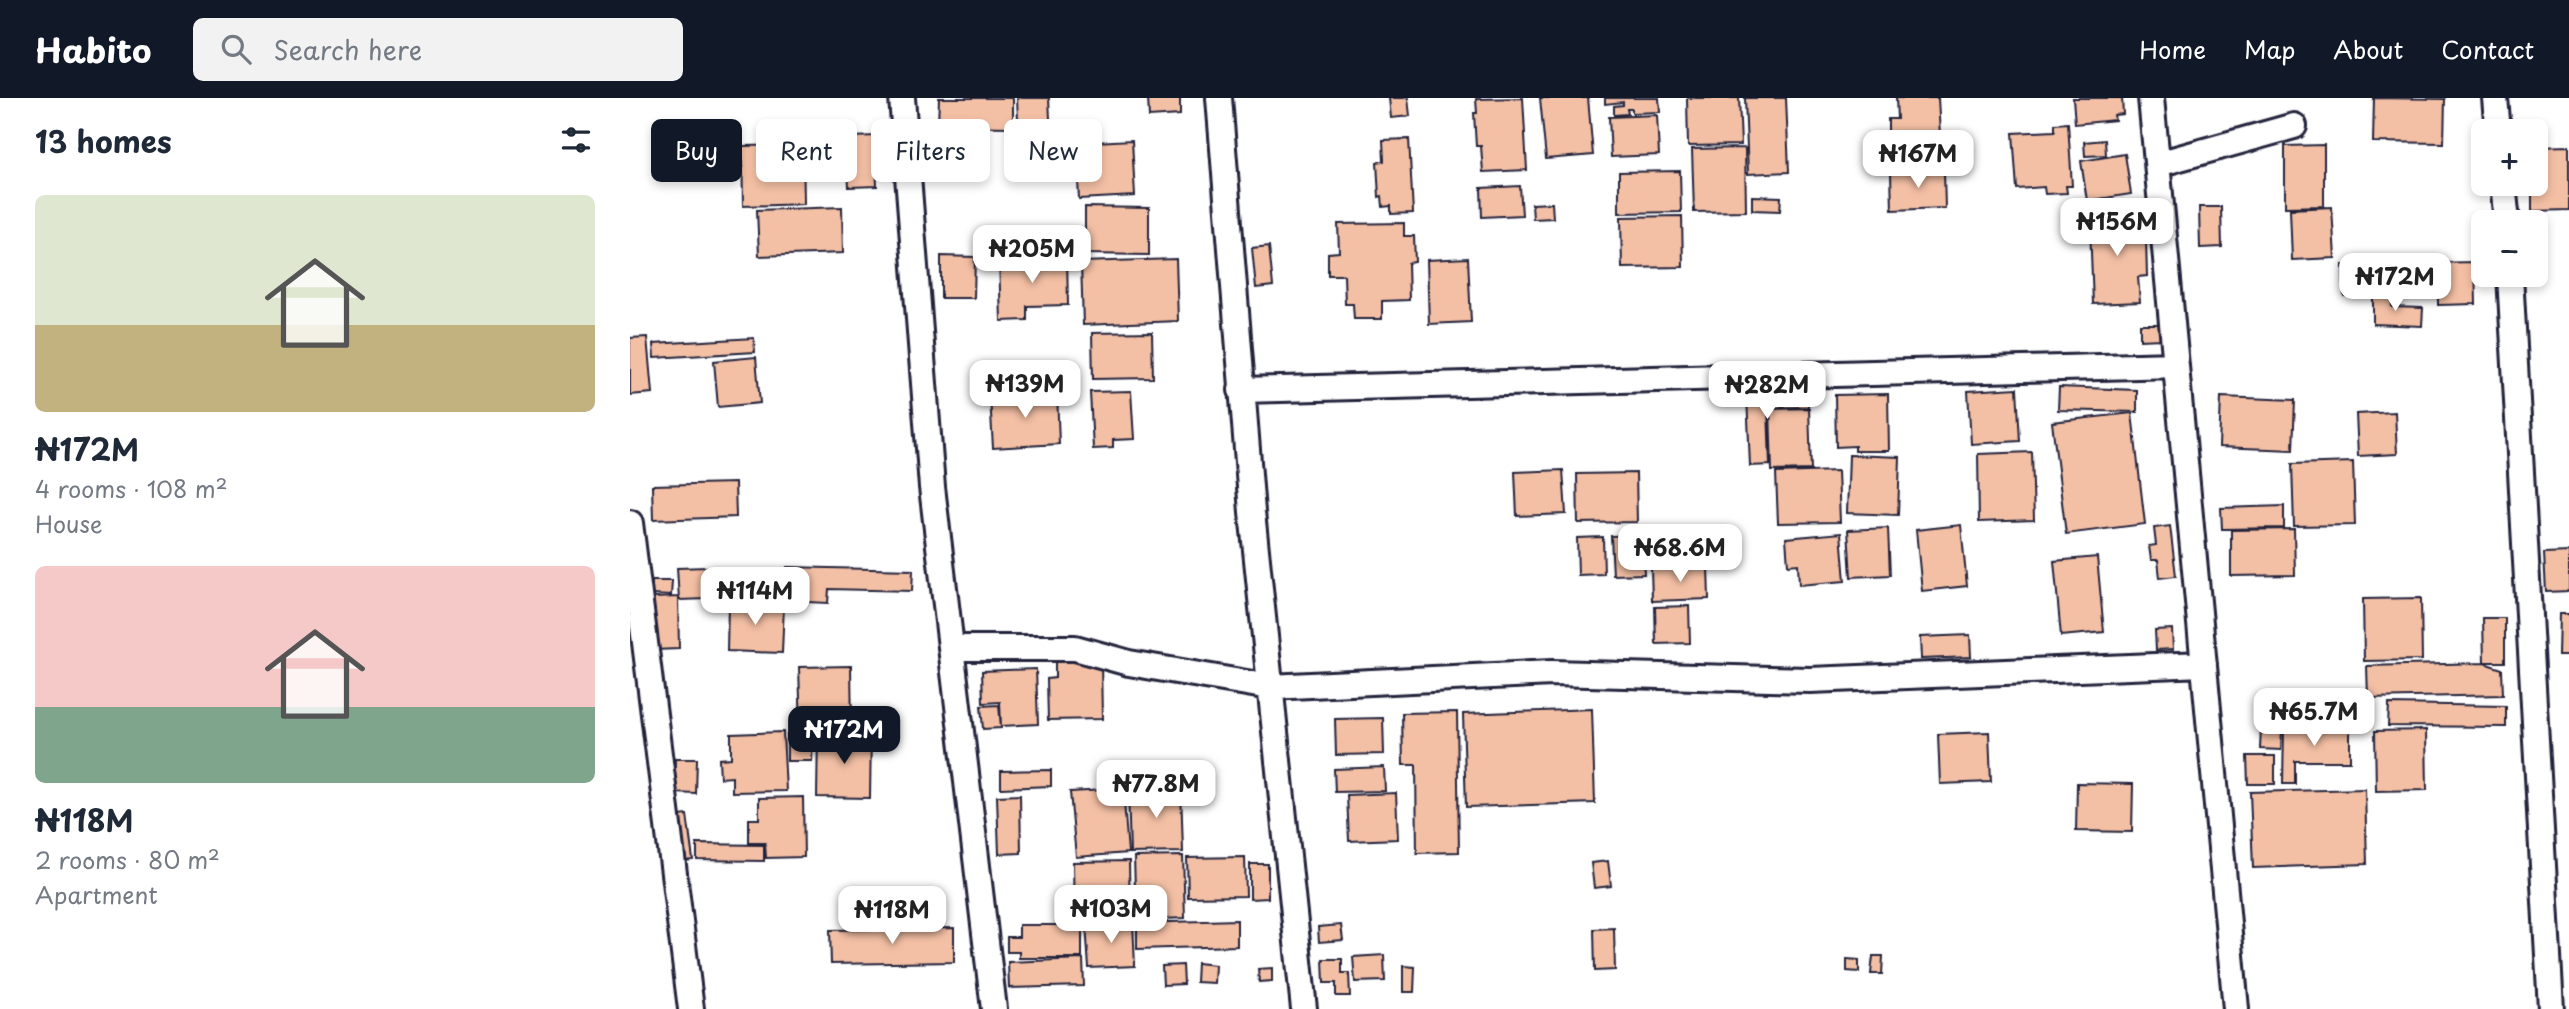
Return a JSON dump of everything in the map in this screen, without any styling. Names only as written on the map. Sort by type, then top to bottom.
[{"type":"street","points":[[902,98],[932,487],[994,1009]]},
{"type":"street","points":[[1233,98],[1220,109],[1241,390],[1304,1009]]},
{"type":"street","points":[[2151,98],[2236,1009]]},
{"type":"street","points":[[2495,98],[2497,119]]},
{"type":"street","points":[[2158,164],[2294,125]]},
{"type":"street","points":[[2511,287],[2551,1009]]},
{"type":"street","points":[[1241,390],[2176,365]]},
{"type":"street","points":[[630,523],[691,1009]]},
{"type":"street","points":[[951,648],[1075,648],[1129,663],[1270,687],[1552,673],[1811,680],[2204,664]]},
{"type":"building","points":[[939,98],[1013,98],[1013,119],[1004,119],[1004,127],[990,127],[990,119],[938,119]]},
{"type":"building","points":[[1017,98],[1049,98],[1050,119],[1018,119]]},
{"type":"building","points":[[1148,98],[1180,98],[1180,115],[1149,117]]},
{"type":"building","points":[[1389,98],[1408,98],[1410,116],[1391,118]]},
{"type":"building","points":[[1523,98],[1527,170],[1483,172],[1481,146],[1476,146],[1476,99]]},
{"type":"building","points":[[1540,98],[1588,98],[1593,155],[1546,159]]},
{"type":"building","points":[[1605,98],[1659,98],[1660,112],[1632,113],[1632,109],[1627,109],[1628,114],[1614,115],[1614,106],[1623,105],[1623,102],[1605,104]]},
{"type":"building","points":[[1687,98],[1739,98],[1741,145],[1688,146]]},
{"type":"building","points":[[1745,98],[1786,98],[1789,172],[1748,174]]},
{"type":"building","points":[[1896,98],[1938,98],[1941,154],[1900,156],[1899,142],[1888,143],[1888,119],[1897,119]]},
{"type":"building","points":[[2073,98],[2122,98],[2123,114],[2114,115],[2115,120],[2075,124]]},
{"type":"building","points":[[2374,98],[2445,99],[2444,143],[2373,142]]},
{"type":"building","points":[[1657,115],[1659,155],[1611,157],[1609,117]]},
{"type":"building","points":[[2068,123],[2072,186],[2066,186],[2067,193],[2045,194],[2044,187],[2017,189],[2013,133],[2055,131],[2055,124]]},
{"type":"building","points":[[871,136],[871,182],[877,182],[877,186],[849,187],[849,182],[857,182],[857,137]]},
{"type":"building","points":[[1409,139],[1413,213],[1391,214],[1391,206],[1383,207],[1382,196],[1379,197],[1377,162],[1384,161],[1383,140]]},
{"type":"building","points":[[1132,140],[1135,196],[1079,199],[1078,182],[1102,182],[1102,142]]},
{"type":"building","points":[[2105,140],[2106,155],[2085,156],[2084,142]]},
{"type":"building","points":[[2324,145],[2324,206],[2285,207],[2285,146]]},
{"type":"building","points":[[742,146],[756,146],[756,182],[804,182],[804,204],[743,206]]},
{"type":"building","points":[[2569,146],[2569,210],[2532,210],[2532,196],[2548,196],[2548,147]]},
{"type":"building","points":[[1745,148],[1746,211],[1694,212],[1692,149]]},
{"type":"building","points":[[2125,154],[2131,194],[2087,201],[2081,161]]},
{"type":"building","points":[[1680,171],[1681,212],[1619,213],[1619,172]]},
{"type":"building","points":[[1944,171],[1945,208],[1892,210],[1891,173]]},
{"type":"building","points":[[1520,186],[1522,215],[1482,217],[1481,188]]},
{"type":"building","points":[[1752,196],[1781,197],[1780,211],[1752,210]]},
{"type":"building","points":[[1552,203],[1553,218],[1533,219],[1532,204]]},
{"type":"building","points":[[842,207],[843,253],[759,256],[757,210]]},
{"type":"building","points":[[1085,207],[1149,208],[1149,255],[1085,254]]},
{"type":"building","points":[[2199,207],[2221,207],[2222,247],[2200,248]]},
{"type":"building","points":[[2332,207],[2335,258],[2292,260],[2290,209]]},
{"type":"building","points":[[2134,209],[2136,239],[2146,239],[2147,276],[2138,277],[2140,302],[2093,304],[2090,226],[2096,225],[2096,211]]},
{"type":"building","points":[[1682,216],[1683,267],[1622,268],[1621,217]]},
{"type":"building","points":[[1404,223],[1404,236],[1414,236],[1415,262],[1408,263],[1409,300],[1382,301],[1382,319],[1354,319],[1353,304],[1345,304],[1344,275],[1328,275],[1328,253],[1339,252],[1338,224]]},
{"type":"building","points":[[1269,246],[1273,286],[1256,288],[1252,248]]},
{"type":"building","points":[[941,256],[975,257],[974,298],[941,298]]},
{"type":"building","points":[[1067,257],[1068,305],[1027,306],[1027,320],[1001,321],[999,259]]},
{"type":"building","points":[[1468,258],[1471,322],[1429,324],[1427,260]]},
{"type":"building","points":[[1176,259],[1178,321],[1083,325],[1081,262]]},
{"type":"building","points":[[2471,262],[2471,287],[2476,287],[2476,304],[2438,305],[2438,278],[2366,279],[2366,295],[2344,296],[2343,265]]},
{"type":"building","points":[[2391,294],[2392,307],[2423,308],[2422,326],[2373,324],[2373,296]]},
{"type":"building","points":[[2140,324],[2161,324],[2161,339],[2140,340]]},
{"type":"building","points":[[1152,332],[1153,378],[1093,379],[1092,333]]},
{"type":"building","points":[[647,337],[652,393],[630,395],[630,338]]},
{"type":"building","points":[[754,338],[755,352],[654,358],[653,344]]},
{"type":"building","points":[[756,357],[760,403],[718,407],[714,361]]},
{"type":"building","points":[[2059,387],[2137,390],[2137,412],[2058,410]]},
{"type":"building","points":[[2017,388],[2020,441],[1971,444],[1968,391]]},
{"type":"building","points":[[1131,391],[1134,439],[1113,440],[1113,448],[1093,449],[1090,392]]},
{"type":"building","points":[[1057,392],[1059,444],[993,448],[990,396]]},
{"type":"building","points":[[1808,392],[1808,407],[1768,408],[1770,465],[1750,466],[1747,395]]},
{"type":"building","points":[[1888,394],[1889,451],[1855,451],[1855,446],[1836,447],[1835,395]]},
{"type":"building","points":[[2221,397],[2295,400],[2293,450],[2219,447]]},
{"type":"building","points":[[1809,408],[1811,470],[1772,471],[1770,409]]},
{"type":"building","points":[[2395,412],[2397,454],[2358,456],[2356,414]]},
{"type":"building","points":[[2132,413],[2145,524],[2066,534],[2052,422]]},
{"type":"building","points":[[2032,452],[2034,520],[1979,522],[1978,454]]},
{"type":"building","points":[[1849,455],[1900,457],[1898,515],[1847,513]]},
{"type":"building","points":[[2353,462],[2355,525],[2294,526],[2292,464]]},
{"type":"building","points":[[1563,470],[1566,514],[1517,516],[1515,472]]},
{"type":"building","points":[[1838,471],[1840,522],[1778,523],[1776,473]]},
{"type":"building","points":[[1636,473],[1637,522],[1578,523],[1577,474]]},
{"type":"building","points":[[735,483],[736,517],[653,520],[652,485]]},
{"type":"building","points":[[2284,506],[2284,528],[2222,529],[2221,508]]},
{"type":"building","points":[[1961,525],[1967,586],[1922,591],[1916,530]]},
{"type":"building","points":[[2170,526],[2176,576],[2160,578],[2158,560],[2151,560],[2149,546],[2156,545],[2154,528]]},
{"type":"building","points":[[1888,528],[1890,575],[1851,577],[1848,530]]},
{"type":"building","points":[[2294,529],[2295,575],[2231,576],[2231,530]]},
{"type":"building","points":[[1709,531],[1709,563],[1650,564],[1649,532]]},
{"type":"building","points":[[1841,533],[1845,581],[1799,585],[1798,564],[1788,565],[1786,538]]},
{"type":"building","points":[[1642,535],[1644,574],[1613,575],[1611,536]]},
{"type":"building","points":[[1603,537],[1604,574],[1578,575],[1577,538]]},
{"type":"building","points":[[2569,552],[2569,591],[2546,592],[2544,553]]},
{"type":"building","points":[[2097,557],[2104,632],[2061,636],[2054,561]]},
{"type":"building","points":[[1708,566],[1709,599],[1652,601],[1651,568]]},
{"type":"building","points":[[707,567],[708,599],[679,600],[677,568]]},
{"type":"building","points":[[787,567],[913,570],[912,591],[829,589],[828,603],[786,601]]},
{"type":"building","points":[[652,581],[672,581],[671,596],[652,595]]},
{"type":"building","points":[[777,586],[777,598],[711,599],[711,587]]},
{"type":"building","points":[[678,597],[679,649],[653,650],[652,598]]},
{"type":"building","points":[[2421,598],[2422,660],[2364,661],[2363,599]]},
{"type":"building","points":[[728,602],[784,604],[782,653],[727,651]]},
{"type":"building","points":[[1689,606],[1690,643],[1656,644],[1655,607]]},
{"type":"building","points":[[2559,614],[2569,614],[2569,656],[2558,656]]},
{"type":"building","points":[[2483,618],[2505,618],[2505,662],[2484,662]]},
{"type":"building","points":[[2172,629],[2173,649],[2156,650],[2155,630]]},
{"type":"building","points":[[1970,635],[1971,657],[1921,659],[1920,637]]},
{"type":"building","points":[[1101,661],[1102,719],[1048,720],[1047,679],[1055,678],[1055,662]]},
{"type":"building","points":[[2484,663],[2502,669],[2503,695],[2368,698],[2367,666]]},
{"type":"building","points":[[851,666],[852,729],[801,730],[799,667]]},
{"type":"building","points":[[1036,669],[1038,724],[1001,726],[1000,702],[983,703],[982,671]]},
{"type":"building","points":[[2389,704],[2506,706],[2506,727],[2388,726]]},
{"type":"building","points":[[999,705],[1001,728],[983,729],[981,706]]},
{"type":"building","points":[[1592,709],[1595,803],[1466,807],[1463,714]]},
{"type":"building","points":[[1457,712],[1459,852],[1417,853],[1416,765],[1403,765],[1402,713]]},
{"type":"building","points":[[1383,718],[1384,754],[1336,755],[1335,719]]},
{"type":"building","points":[[2261,727],[2282,728],[2281,750],[2260,749]]},
{"type":"building","points":[[2284,728],[2350,729],[2350,761],[2295,761],[2295,784],[2283,784]]},
{"type":"building","points":[[2426,730],[2427,790],[2376,791],[2375,731]]},
{"type":"building","points":[[783,732],[786,791],[732,792],[732,777],[720,778],[719,759],[731,758],[731,734]]},
{"type":"building","points":[[1989,732],[1991,782],[1940,784],[1938,734]]},
{"type":"building","points":[[818,733],[871,734],[870,798],[817,797]]},
{"type":"building","points":[[787,734],[813,735],[812,761],[787,761]]},
{"type":"building","points":[[2247,756],[2275,756],[2275,784],[2248,784]]},
{"type":"building","points":[[675,759],[697,759],[696,794],[674,793]]},
{"type":"building","points":[[1384,767],[1385,791],[1335,792],[1334,769]]},
{"type":"building","points":[[1051,770],[1051,786],[1001,788],[1001,771]]},
{"type":"building","points":[[2077,783],[2133,784],[2132,832],[2076,831]]},
{"type":"building","points":[[1181,787],[1183,852],[1130,853],[1128,789]]},
{"type":"building","points":[[1123,789],[1128,853],[1076,857],[1070,792]]},
{"type":"building","points":[[2365,789],[2367,864],[2253,868],[2250,792]]},
{"type":"building","points":[[1396,793],[1398,839],[1349,841],[1347,795]]},
{"type":"building","points":[[1020,795],[1021,853],[999,854],[997,796]]},
{"type":"building","points":[[803,797],[804,857],[766,858],[765,843],[749,843],[749,819],[759,819],[759,798]]},
{"type":"building","points":[[687,815],[693,860],[677,862],[672,817]]},
{"type":"building","points":[[697,844],[764,845],[764,861],[697,860]]},
{"type":"building","points":[[1183,856],[1185,918],[1136,920],[1134,857]]},
{"type":"building","points":[[1245,857],[1246,896],[1188,897],[1187,858]]},
{"type":"building","points":[[1129,861],[1130,919],[1074,920],[1073,862]]},
{"type":"building","points":[[1608,861],[1611,886],[1594,888],[1591,863]]},
{"type":"building","points":[[1250,864],[1268,864],[1268,898],[1250,899]]},
{"type":"building","points":[[1237,920],[1237,946],[1137,949],[1137,923]]},
{"type":"building","points":[[1133,922],[1135,966],[1089,968],[1086,924]]},
{"type":"building","points":[[1019,925],[1082,925],[1082,958],[1019,958],[1019,952],[1007,952],[1007,937],[1019,937]]},
{"type":"building","points":[[1341,925],[1343,940],[1319,942],[1318,927]]},
{"type":"building","points":[[954,928],[954,962],[831,964],[830,930]]},
{"type":"building","points":[[1614,928],[1615,970],[1595,971],[1594,929]]},
{"type":"building","points":[[1384,955],[1385,981],[1355,982],[1353,957]]},
{"type":"building","points":[[1873,956],[1883,956],[1882,974],[1871,974]]},
{"type":"building","points":[[1083,959],[1084,986],[1009,988],[1008,962]]},
{"type":"building","points":[[1323,959],[1342,959],[1342,973],[1349,973],[1350,996],[1336,996],[1336,983],[1324,983]]},
{"type":"building","points":[[1847,959],[1859,960],[1859,972],[1847,971]]},
{"type":"building","points":[[1197,963],[1215,965],[1214,983],[1196,982]]},
{"type":"building","points":[[1183,965],[1184,984],[1163,985],[1162,966]]},
{"type":"building","points":[[1403,966],[1415,967],[1414,992],[1403,992]]},
{"type":"building","points":[[1272,968],[1272,981],[1259,982],[1258,969]]}]
